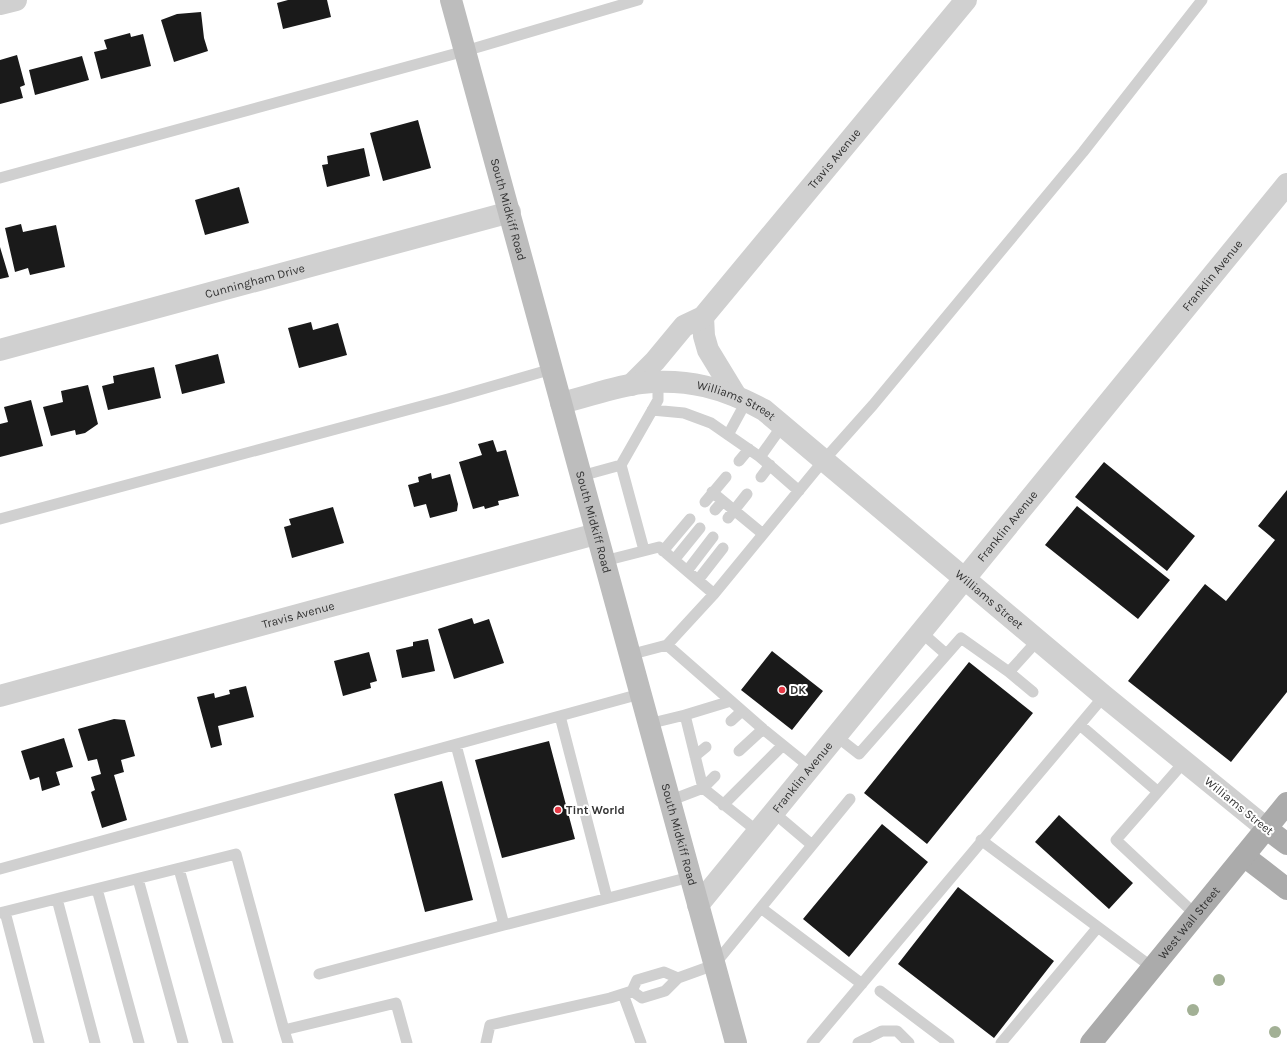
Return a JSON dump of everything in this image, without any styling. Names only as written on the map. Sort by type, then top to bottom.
[{"type":"main road","name":"South Midkiff Road","points":[[451,0],[736,1043]]},
{"type":"main road","name":"West Wall Street","points":[[1091,1043],[1287,803]]},
{"type":"main road","name":"Williams Street","points":[[1266,828],[1287,844]]},
{"type":"main road","points":[[1244,856],[1287,889]]},
{"type":"street","points":[[0,4],[16,0]]},
{"type":"street","name":"Travis Avenue","points":[[631,385],[655,361],[684,326],[703,317],[966,0]]},
{"type":"street","name":"Franklin Avenue","points":[[698,905],[1287,184]]},
{"type":"street","name":"Cunningham Drive","points":[[0,350],[510,212]]},
{"type":"street","points":[[703,317],[704,336],[708,350],[741,398]]},
{"type":"street","points":[[561,403],[631,385],[668,382]]},
{"type":"street","name":"Williams Street","points":[[668,382],[715,388],[741,398],[764,410],[1104,696],[1266,828]]},
{"type":"street","name":"Travis Avenue","points":[[0,696],[596,534]]},
{"type":"lane","points":[[0,178],[465,51],[638,0]]},
{"type":"lane","points":[[629,655],[667,645],[714,594],[824,460],[873,405],[1078,158],[1202,0]]},
{"type":"lane","points":[[0,519],[448,399],[552,368]]},
{"type":"lane","points":[[644,550],[621,465],[668,382]]},
{"type":"lane","points":[[728,435],[741,398]]},
{"type":"lane","points":[[652,410],[684,413],[711,423],[760,457],[799,491]]},
{"type":"lane","points":[[760,457],[782,426]]},
{"type":"lane","points":[[739,460],[749,449]]},
{"type":"lane","points":[[581,476],[621,465]]},
{"type":"lane","points":[[761,477],[770,466]]},
{"type":"lane","points":[[705,502],[726,476]]},
{"type":"lane","points":[[712,492],[723,501],[731,514],[742,524],[763,534]]},
{"type":"lane","points":[[731,514],[747,494]]},
{"type":"lane","points":[[715,510],[723,501]]},
{"type":"lane","points":[[663,551],[690,519]]},
{"type":"lane","points":[[674,560],[700,528]]},
{"type":"lane","points":[[687,571],[713,537]]},
{"type":"lane","points":[[604,561],[659,547],[714,594]]},
{"type":"lane","points":[[698,580],[723,548]]},
{"type":"lane","points":[[921,632],[946,654]]},
{"type":"lane","points":[[836,736],[859,754],[961,638],[1009,672],[1033,692]]},
{"type":"lane","points":[[1009,672],[1038,640]]},
{"type":"lane","points":[[667,645],[782,746],[810,767]]},
{"type":"lane","points":[[0,869],[640,694]]},
{"type":"lane","points":[[812,1043],[981,840],[1104,696]]},
{"type":"lane","points":[[648,724],[685,715],[731,701]]},
{"type":"lane","points":[[731,721],[742,711]]},
{"type":"lane","points":[[685,715],[703,788],[723,806],[758,831]]},
{"type":"lane","points":[[560,716],[607,898]]},
{"type":"lane","points":[[1080,725],[1157,791]]},
{"type":"lane","points":[[739,751],[763,729]]},
{"type":"lane","points":[[456,745],[504,925]]},
{"type":"lane","points":[[723,806],[782,746]]},
{"type":"lane","points":[[695,756],[706,747]]},
{"type":"lane","points":[[1185,761],[1157,791],[1116,840],[1196,915]]},
{"type":"lane","points":[[669,801],[703,788],[715,776]]},
{"type":"lane","points":[[486,1043],[490,1025],[628,992],[642,998],[665,991],[678,978],[714,965],[850,799]]},
{"type":"lane","points":[[773,812],[812,845]]},
{"type":"lane","points":[[981,840],[1153,968]]},
{"type":"lane","points":[[39,1043],[2,913],[236,854],[288,1043]]},
{"type":"lane","points":[[179,869],[228,1043]]},
{"type":"lane","points":[[319,974],[690,877]]},
{"type":"lane","points":[[138,879],[183,1043]]},
{"type":"lane","points":[[97,889],[139,1043]]},
{"type":"lane","points":[[57,899],[95,1043]]},
{"type":"lane","points":[[761,908],[862,984]]},
{"type":"lane","points":[[1002,1043],[1098,927]]},
{"type":"lane","points":[[628,992],[637,980],[664,972],[678,978]]},
{"type":"lane","points":[[880,991],[949,1043]]},
{"type":"lane","points":[[628,992],[641,1043]]},
{"type":"lane","points":[[284,1030],[396,1003],[407,1043]]},
{"type":"lane","points":[[858,1043],[882,1031],[896,1031],[909,1043]]},
{"type":"building","points":[[288,0],[327,0],[331,17],[283,29],[277,3]]},
{"type":"building","points":[[201,12],[204,38],[208,51],[174,62],[161,20],[177,14]]},
{"type":"building","points":[[130,33],[131,37],[143,34],[151,66],[101,79],[94,52],[107,49],[104,40]]},
{"type":"building","points":[[17,55],[25,85],[20,87],[23,98],[0,104],[0,60]]},
{"type":"building","points":[[82,56],[89,80],[35,95],[29,70]]},
{"type":"building","points":[[418,120],[431,168],[383,181],[370,133]]},
{"type":"building","points":[[364,148],[370,176],[327,187],[322,165],[328,164],[327,156]]},
{"type":"building","points":[[239,187],[249,223],[205,235],[195,200]]},
{"type":"building","points":[[21,224],[23,232],[56,225],[65,267],[30,275],[28,268],[15,272],[5,228]]},
{"type":"building","points":[[0,247],[9,277],[0,279]]},
{"type":"building","points":[[311,322],[313,330],[338,323],[347,355],[299,368],[288,328]]},
{"type":"building","points":[[218,354],[225,383],[182,394],[175,365]]},
{"type":"building","points":[[154,367],[161,398],[108,410],[102,386],[114,383],[113,376]]},
{"type":"building","points":[[88,385],[98,424],[85,433],[76,435],[75,430],[51,436],[43,407],[63,402],[61,391]]},
{"type":"building","points":[[31,400],[43,446],[0,457],[0,424],[8,422],[4,407]]},
{"type":"building","points":[[493,440],[497,452],[506,450],[519,496],[498,501],[499,505],[485,509],[484,506],[473,509],[459,462],[482,455],[478,444]]},
{"type":"building","points":[[1104,462],[1195,536],[1167,571],[1075,497]]},
{"type":"building","points":[[431,473],[432,479],[450,474],[458,504],[457,511],[430,518],[426,504],[414,507],[408,485],[419,482],[418,477]]},
{"type":"building","points":[[1287,490],[1287,692],[1231,762],[1128,681],[1205,584],[1226,601],[1275,540],[1258,526]]},
{"type":"building","points":[[1077,506],[1170,580],[1138,619],[1045,545]]},
{"type":"building","points":[[333,507],[344,543],[292,558],[284,527],[291,525],[289,519]]},
{"type":"building","points":[[472,618],[474,624],[489,619],[504,663],[454,679],[438,629]]},
{"type":"building","points":[[428,639],[435,671],[402,678],[396,650],[413,646],[413,642]]},
{"type":"building","name":"DK","points":[[772,651],[823,691],[792,730],[741,690]]},
{"type":"building","points":[[369,652],[377,681],[370,683],[371,688],[343,696],[334,661]]},
{"type":"building","points":[[969,662],[1033,713],[927,844],[864,793]]},
{"type":"building","points":[[246,686],[254,717],[218,726],[222,745],[211,748],[197,697],[214,693],[215,698],[230,694],[229,690]]},
{"type":"building","points":[[114,719],[125,720],[135,756],[121,760],[124,772],[114,775],[127,820],[102,828],[91,792],[95,790],[91,777],[101,774],[97,759],[88,761],[78,729]]},
{"type":"building","points":[[64,738],[73,767],[56,772],[60,785],[42,791],[39,777],[30,780],[21,751]]},
{"type":"building","points":[[549,741],[575,839],[502,858],[475,760]]},
{"type":"building","points":[[442,781],[473,900],[425,912],[394,794]]},
{"type":"building","points":[[1059,815],[1133,883],[1109,909],[1035,842]]},
{"type":"building","points":[[882,824],[928,862],[849,957],[803,919]]},
{"type":"building","points":[[958,887],[1054,961],[994,1038],[898,964]]},
{"type":"place","name":"DK","points":[[782,690]]},
{"type":"place","name":"Tint World","points":[[558,810]]}]
